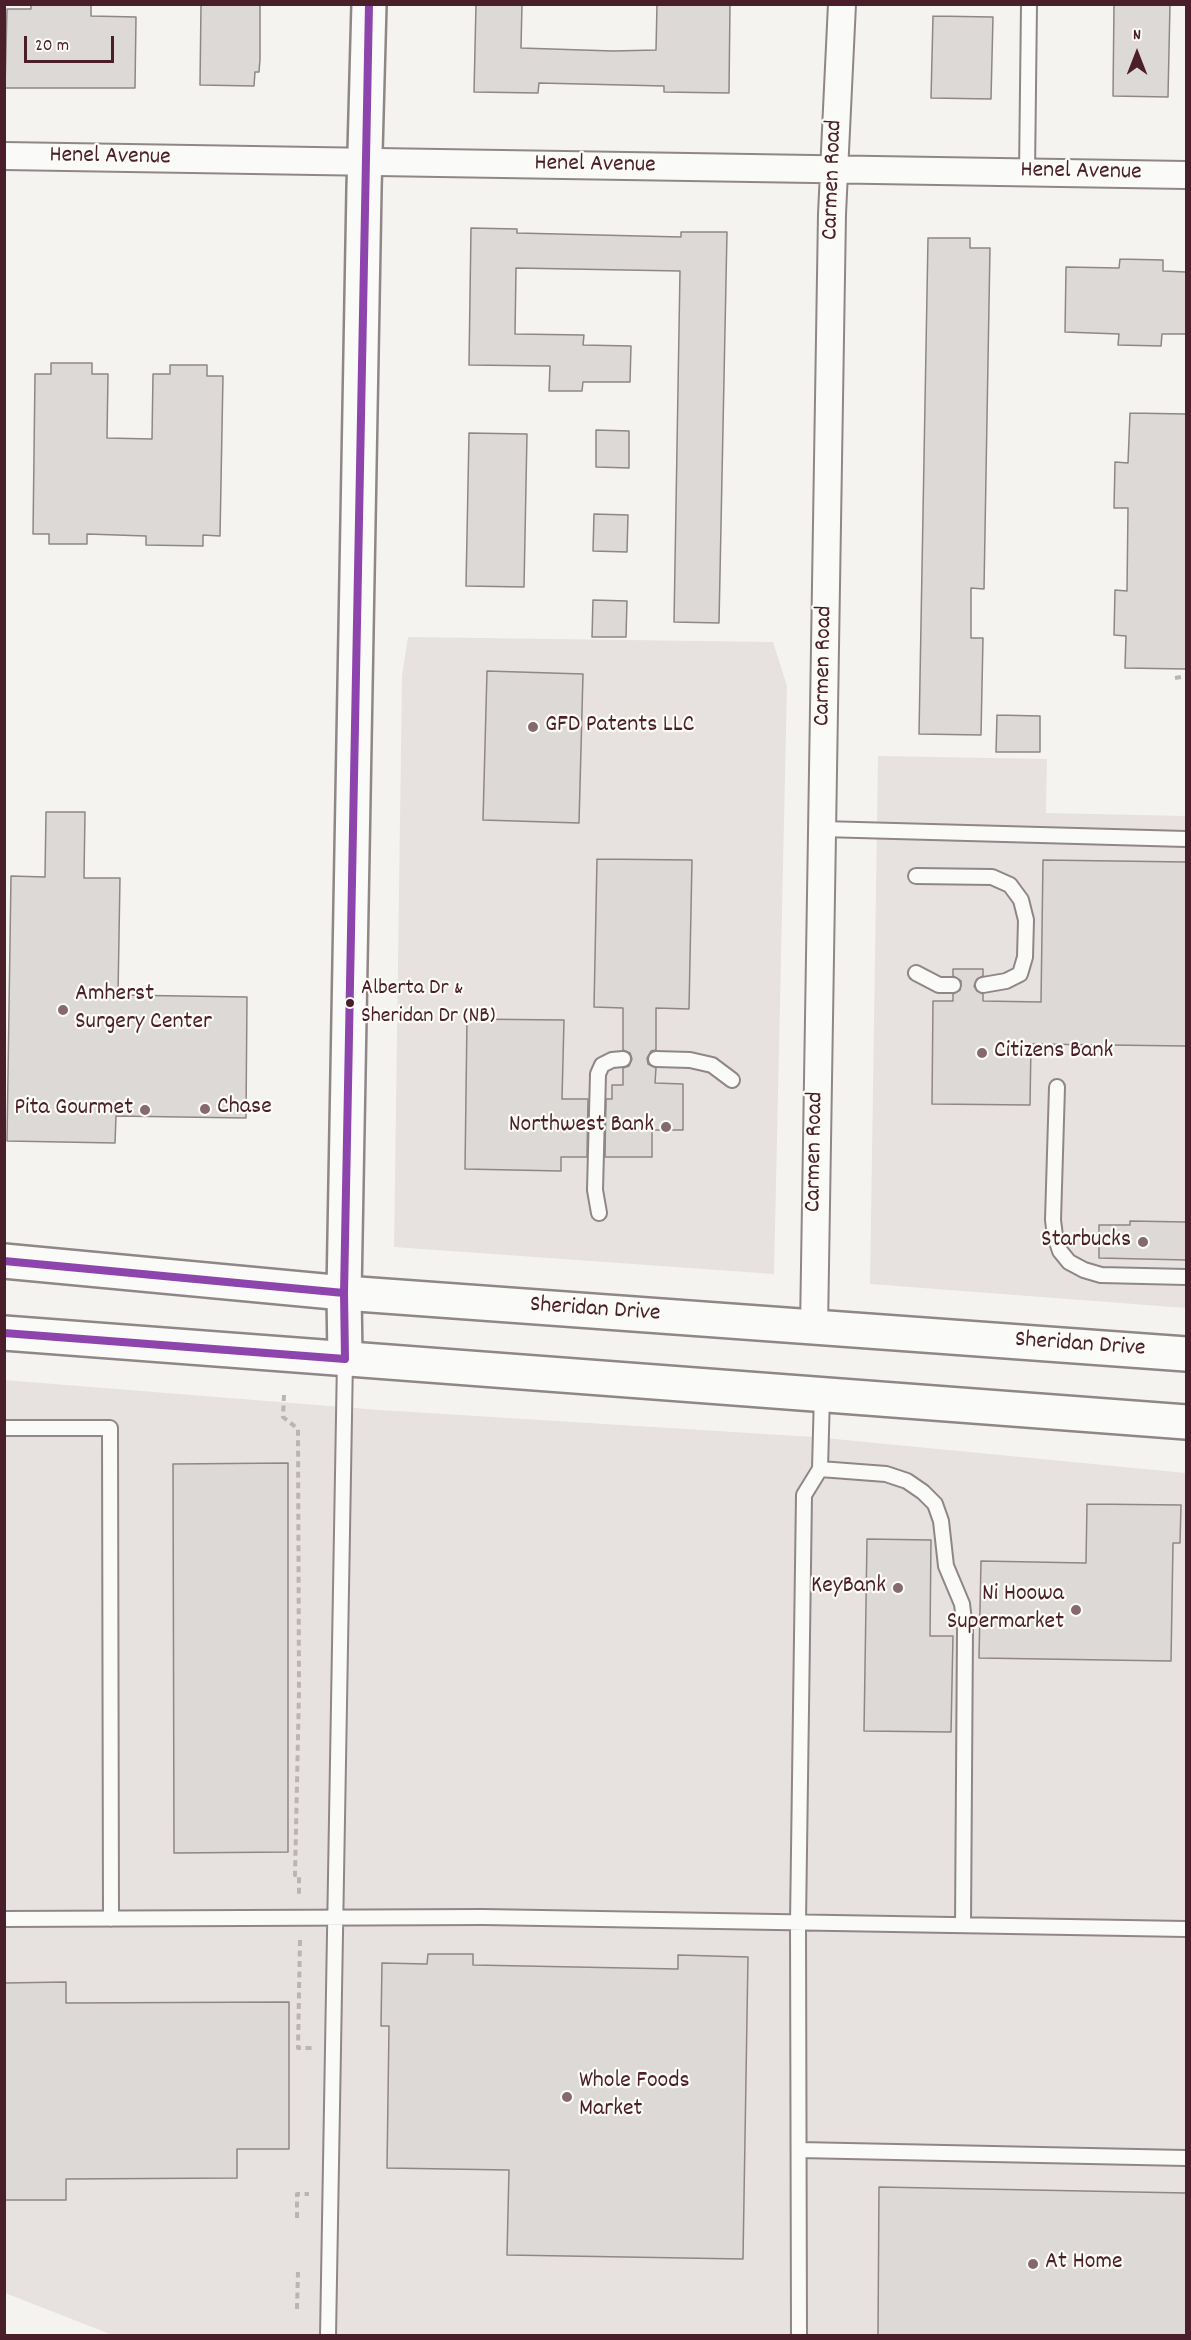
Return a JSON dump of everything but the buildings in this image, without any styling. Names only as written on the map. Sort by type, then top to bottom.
[{"type":"main road","points":[[345,1359],[344,1293],[364,162],[369,4]]},
{"type":"main road","name":"Sheridan Drive","points":[[4,1261],[344,1293],[1186,1354]]},
{"type":"main road","points":[[4,1333],[1186,1422]]},
{"type":"street","name":"Carmen Road","points":[[814,1327],[833,170],[842,4]]},
{"type":"street","name":"Henel Avenue","points":[[4,156],[1186,175]]},
{"type":"lane","points":[[1027,172],[1029,4]]},
{"type":"lane","points":[[822,829],[1186,839]]},
{"type":"lane","points":[[916,876],[992,878],[1010,885],[1021,900],[1026,920],[1025,957],[1020,974],[1006,981],[983,985]]},
{"type":"lane","points":[[916,973],[939,985],[952,985]]},
{"type":"lane","points":[[599,1213],[595,1190],[598,1074],[603,1065],[612,1060],[623,1059]]},
{"type":"lane","points":[[656,1059],[690,1060],[712,1065],[732,1080]]},
{"type":"lane","points":[[1057,1087],[1053,1220],[1060,1251],[1069,1262],[1101,1275],[1186,1277]]},
{"type":"lane","points":[[328,2336],[345,1359]]},
{"type":"lane","points":[[799,2336],[798,1922],[804,1495],[820,1469],[822,1394]]},
{"type":"lane","points":[[4,1428],[110,1428],[111,1919]]},
{"type":"lane","points":[[820,1469],[886,1474],[907,1481],[935,1503],[941,1521],[946,1566],[962,1604],[965,1629],[963,1925]]},
{"type":"lane","points":[[4,1919],[483,1917],[1186,1929]]},
{"type":"lane","points":[[799,2150],[1186,2158]]},
{"type":"path","points":[[1175,678],[1186,676]]},
{"type":"path","points":[[284,1395],[283,1417],[298,1429],[299,1690],[295,1875],[299,1875],[299,1907]]},
{"type":"path","points":[[300,1940],[298,2048],[313,2048],[312,2059]]},
{"type":"path","points":[[297,2218],[297,2194],[312,2194],[312,2183]]},
{"type":"path","points":[[297,2309],[298,2272]]},
{"type":"shaded area","points":[[408,637],[773,642],[787,686],[774,1274],[394,1247],[402,676]]},
{"type":"shaded area","points":[[878,756],[1047,759],[1046,813],[1186,816],[1186,1308],[870,1284]]},
{"type":"shaded area","points":[[4,1380],[380,1410],[814,1437],[1186,1473],[1186,2335],[115,2336],[5,2293]]},
{"type":"transit line","points":[[4,1333],[345,1359],[344,1293],[369,4]]},
{"type":"transit line","points":[[4,1261],[344,1293]]},
{"type":"place","name":"GFD Patents LLC","points":[[533,727]]},
{"type":"place","name":"Alberta Dr & Sheridan Dr (NB)","points":[[350,1003]]},
{"type":"place","name":"Amherst Surgery Center","points":[[63,1010]]},
{"type":"place","name":"Citizens Bank","points":[[982,1053]]},
{"type":"place","name":"Chase","points":[[205,1109]]},
{"type":"place","name":"Pita Gourmet","points":[[145,1110]]},
{"type":"place","name":"Northwest Bank","points":[[666,1127]]},
{"type":"place","name":"Starbucks","points":[[1143,1242]]},
{"type":"place","name":"KeyBank","points":[[898,1588]]},
{"type":"place","name":"Ni Hoowa Supermarket","points":[[1076,1610]]},
{"type":"place","name":"Whole Foods Market","points":[[567,2097]]},
{"type":"place","name":"At Home","points":[[1033,2264]]}]
